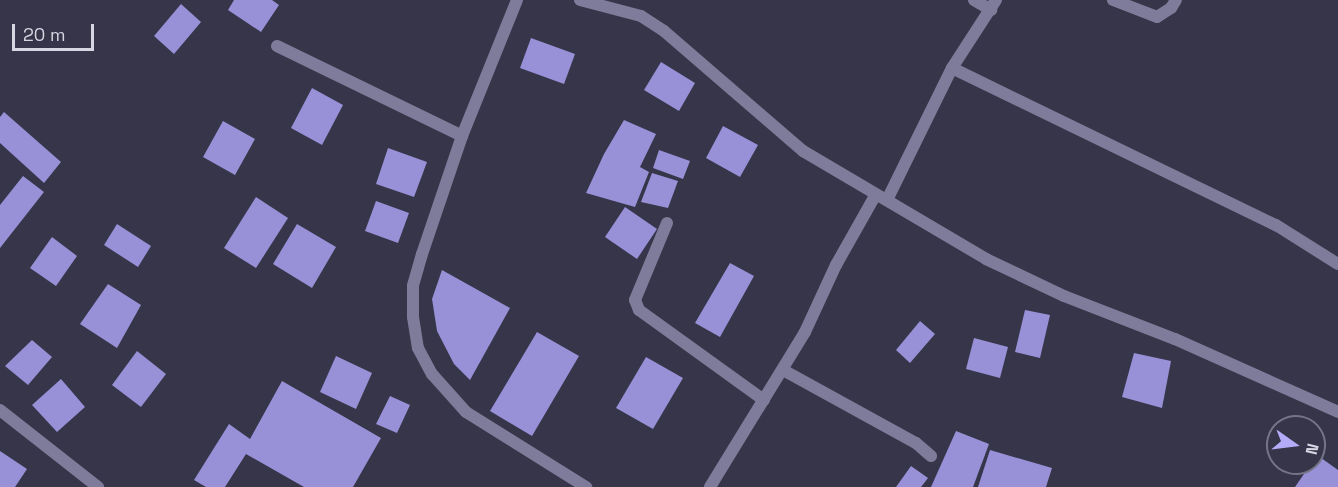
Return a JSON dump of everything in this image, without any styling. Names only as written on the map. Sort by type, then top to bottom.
[{"type":"street","points":[[517,0],[462,136],[413,286],[413,317],[418,348],[432,374],[466,412],[586,487]]},
{"type":"street","points":[[580,0],[641,16],[664,31],[803,151],[986,259],[1064,296],[1175,339],[1338,412]]},
{"type":"street","points":[[710,487],[783,370],[882,197],[952,68],[993,5],[975,0]]},
{"type":"street","points":[[1113,0],[1157,17],[1172,8],[1176,0]]},
{"type":"street","points":[[277,46],[462,136]]},
{"type":"street","points":[[952,68],[1276,225],[1338,264]]},
{"type":"street","points":[[667,223],[635,300],[639,310],[764,400]]},
{"type":"street","points":[[783,370],[916,443],[931,456]]},
{"type":"street","points":[[0,410],[98,487]]},
{"type":"building","points":[[234,0],[272,0],[279,5],[261,32],[228,10]]},
{"type":"building","points":[[181,4],[201,22],[174,54],[154,36]]},
{"type":"building","points":[[531,38],[575,54],[564,84],[520,68]]},
{"type":"building","points":[[661,62],[695,83],[679,111],[644,90]]},
{"type":"building","points":[[312,88],[343,105],[322,145],[291,128]]},
{"type":"building","points":[[4,112],[61,162],[44,183],[0,143],[0,117]]},
{"type":"building","points":[[624,120],[656,134],[640,167],[649,172],[635,207],[586,193],[604,154]]},
{"type":"building","points":[[223,121],[255,139],[235,175],[203,157]]},
{"type":"building","points":[[723,126],[758,145],[740,177],[706,158]]},
{"type":"building","points":[[388,148],[427,162],[414,197],[376,184]]},
{"type":"building","points":[[659,150],[690,161],[683,179],[653,168]]},
{"type":"building","points":[[652,173],[678,181],[668,208],[641,202]]},
{"type":"building","points":[[23,176],[44,192],[0,248],[0,205]]},
{"type":"building","points":[[256,197],[288,218],[256,268],[224,248]]},
{"type":"building","points":[[376,201],[409,213],[398,243],[365,231]]},
{"type":"building","points":[[625,207],[657,229],[637,259],[605,237]]},
{"type":"building","points":[[117,224],[151,246],[138,267],[104,245]]},
{"type":"building","points":[[297,224],[336,247],[312,288],[273,264]]},
{"type":"building","points":[[52,237],[77,256],[56,286],[30,268]]},
{"type":"building","points":[[730,263],[754,276],[720,337],[695,323]]},
{"type":"building","points":[[442,270],[510,308],[470,380],[454,364],[437,331],[432,299]]},
{"type":"building","points":[[108,284],[141,305],[117,348],[80,324]]},
{"type":"building","points":[[1025,310],[1050,315],[1040,358],[1015,352]]},
{"type":"building","points":[[920,321],[935,334],[910,363],[896,350]]},
{"type":"building","points":[[537,332],[579,356],[532,436],[490,411]]},
{"type":"building","points":[[974,338],[1008,347],[1000,378],[966,369]]},
{"type":"building","points":[[32,340],[52,357],[28,385],[5,366]]},
{"type":"building","points":[[137,351],[166,374],[141,407],[112,385]]},
{"type":"building","points":[[1134,353],[1171,361],[1162,408],[1122,397]]},
{"type":"building","points":[[336,356],[372,373],[356,409],[320,392]]},
{"type":"building","points":[[646,357],[683,378],[653,429],[616,408]]},
{"type":"building","points":[[61,379],[85,407],[57,432],[32,405]]},
{"type":"building","points":[[282,381],[381,438],[353,487],[304,487],[246,454],[225,487],[206,487],[194,480],[229,424],[250,439]]},
{"type":"building","points":[[390,396],[410,405],[397,433],[376,424]]},
{"type":"building","points":[[956,431],[989,444],[973,487],[931,487]]},
{"type":"building","points":[[990,450],[1052,468],[1046,487],[978,487]]},
{"type":"building","points":[[0,451],[27,469],[15,487],[0,487]]},
{"type":"building","points":[[1326,461],[1338,470],[1338,487],[1295,487],[1303,475],[1326,475]]},
{"type":"building","points":[[911,466],[928,478],[921,487],[896,487]]}]
